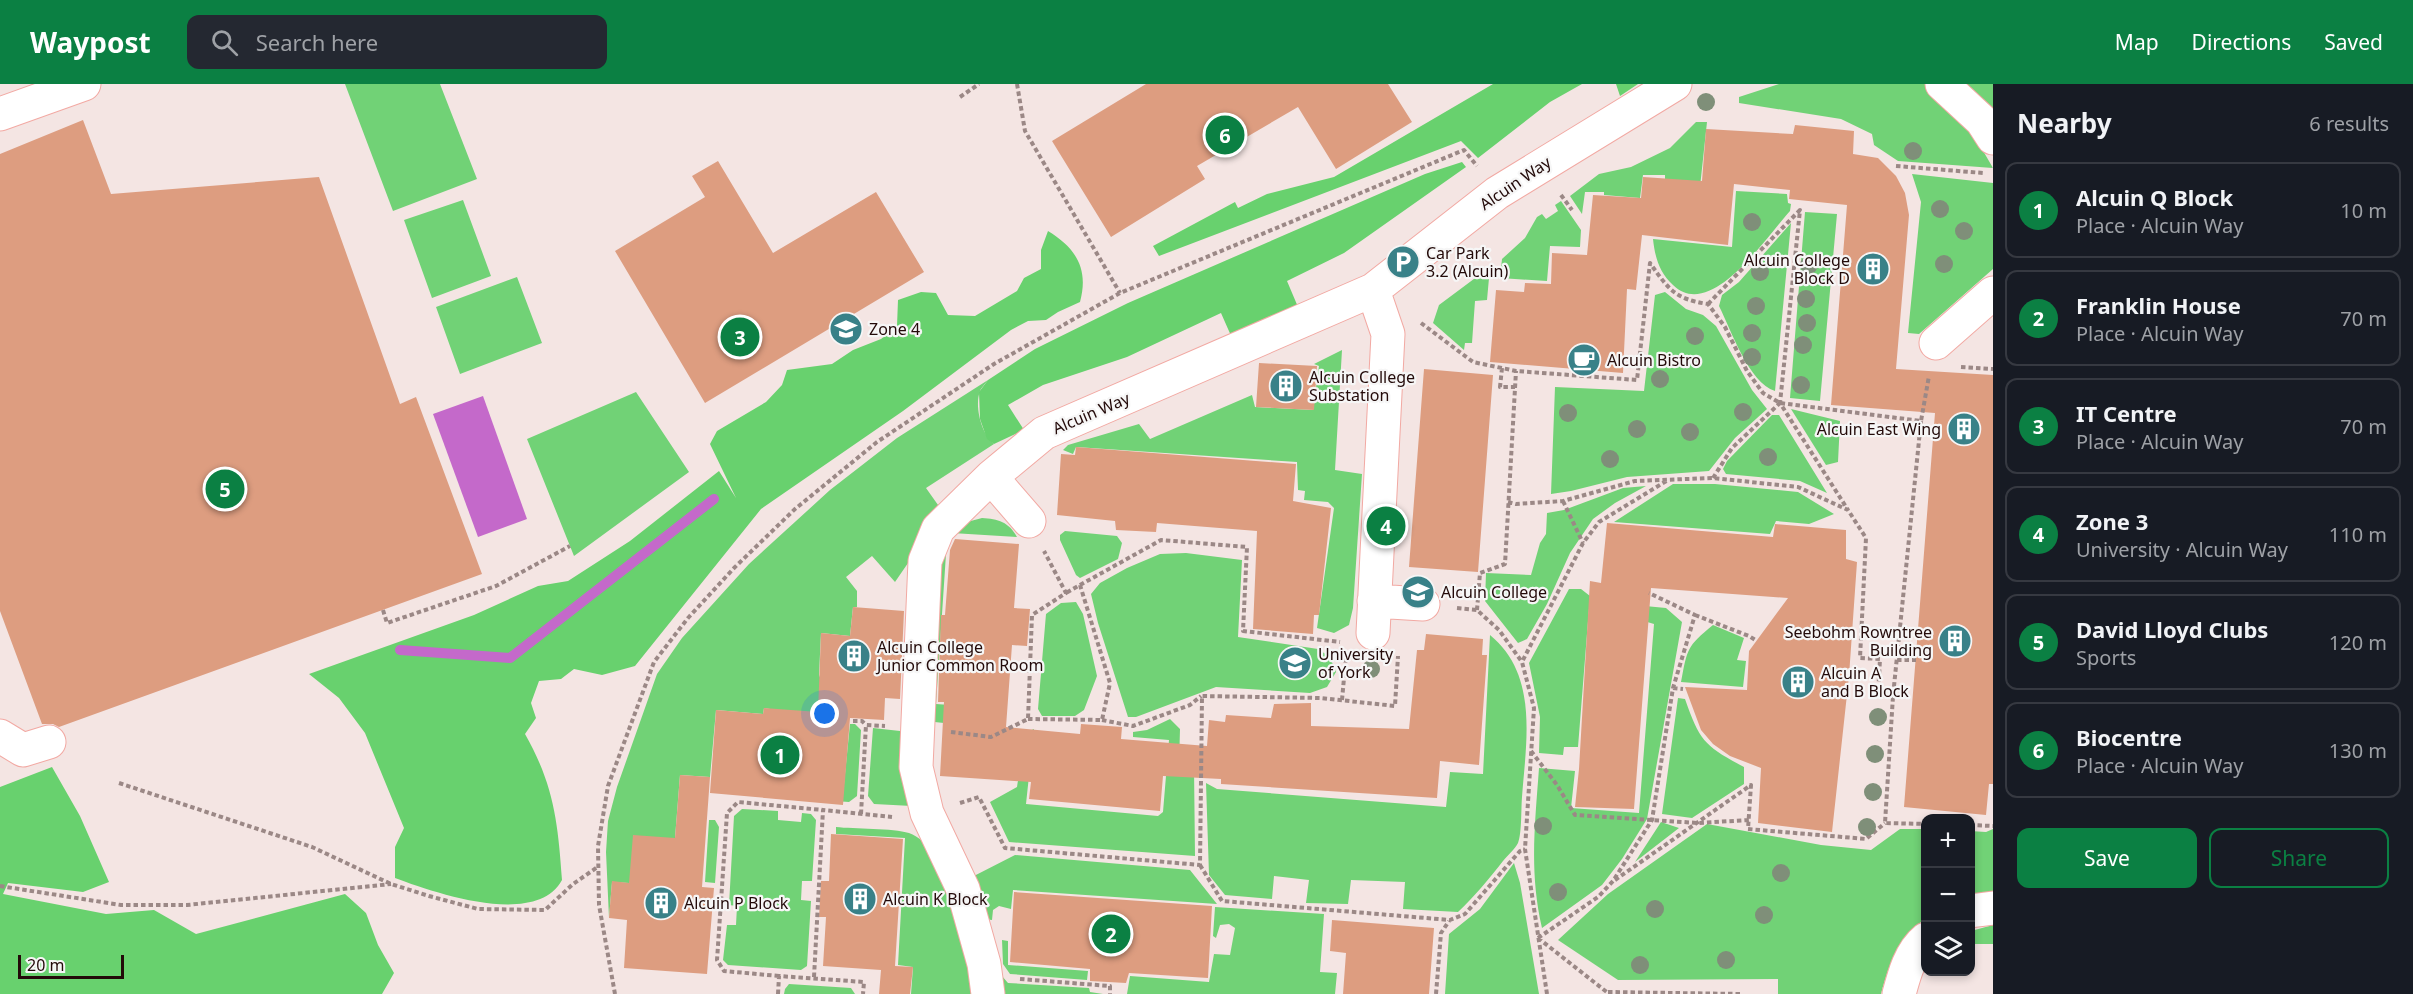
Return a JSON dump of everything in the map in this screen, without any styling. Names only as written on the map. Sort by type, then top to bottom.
[{"type":"street","points":[[0,114],[84,84]]},
{"type":"street","name":"Alcuin Way","points":[[986,979],[963,889],[927,813],[916,767],[925,561],[938,528],[991,477],[1044,433],[1373,290],[1497,193],[1675,84]]},
{"type":"street","points":[[1942,84],[1982,121],[1993,138]]},
{"type":"street","points":[[1373,290],[1388,334],[1373,631]]},
{"type":"street","points":[[1933,354],[1993,293]]},
{"type":"street","points":[[991,477],[1029,521]]},
{"type":"street","points":[[1373,631],[1423,604]]},
{"type":"street","points":[[0,736],[23,750],[49,742]]},
{"type":"street","points":[[1975,910],[1993,908]]},
{"type":"street","points":[[1899,994],[1905,972],[1921,943]]},
{"type":"path","points":[[960,97],[979,84]]},
{"type":"path","points":[[1017,84],[1025,131],[1120,293]]},
{"type":"path","points":[[615,994],[599,905],[598,846],[608,786],[654,662],[695,610],[734,568],[795,509],[877,442],[994,364],[1120,293],[1464,150],[1497,193]]},
{"type":"path","points":[[1896,166],[1993,174]]},
{"type":"path","points":[[1708,304],[1800,210],[1780,403],[1866,538],[1860,658],[1880,659],[1878,695],[1893,696]]},
{"type":"path","points":[[1388,334],[1422,322],[1473,362],[1516,370],[1637,380],[1650,263],[1666,286],[1686,301],[1708,304],[1725,327],[1747,371],[1763,393],[1780,403],[1921,421]]},
{"type":"path","points":[[1885,823],[1893,696],[1921,421],[1933,354]]},
{"type":"path","points":[[1502,368],[1500,387],[1515,387]]},
{"type":"path","points":[[1477,610],[1480,573],[1505,564],[1516,370]]},
{"type":"path","points":[[1713,478],[1732,448],[1780,403]]},
{"type":"path","points":[[1508,502],[1516,504],[1563,501],[1635,481],[1713,478],[1798,487],[1848,510]]},
{"type":"path","points":[[1522,662],[1583,543],[1599,522],[1668,480]]},
{"type":"path","points":[[1563,501],[1583,543]]},
{"type":"path","points":[[1029,521],[1066,593]]},
{"type":"path","points":[[917,728],[991,737],[1028,719],[1102,720],[1132,726],[1190,705],[1202,696],[1342,700],[1395,706],[1373,631],[1243,631],[1248,547],[1161,540],[1066,593],[1032,615],[1028,719]]},
{"type":"path","points":[[383,610],[387,623],[496,586],[570,546]]},
{"type":"path","points":[[1080,585],[1110,683],[1102,720]]},
{"type":"path","points":[[1648,593],[1756,641]]},
{"type":"path","points":[[1423,604],[1477,610],[1499,630],[1522,662],[1534,708],[1525,849],[1548,994]]},
{"type":"path","points":[[1614,881],[1652,820],[1673,688],[1695,615]]},
{"type":"path","points":[[1342,700],[1346,653]]},
{"type":"path","points":[[1897,660],[1916,660]]},
{"type":"path","points":[[1673,688],[1683,689]]},
{"type":"path","points":[[1202,696],[1200,865],[1222,901],[1450,920],[1465,914],[1520,851],[1525,849]]},
{"type":"path","points":[[853,721],[862,721],[866,725]]},
{"type":"path","points":[[1531,751],[1557,785],[1575,815],[1698,823],[1749,820]]},
{"type":"path","points":[[119,783],[312,847],[391,884],[478,909],[544,910],[573,884],[599,866]]},
{"type":"path","points":[[1538,938],[1598,897],[1614,881],[1751,785],[1748,829],[1866,839],[1885,823],[1921,824]]},
{"type":"path","points":[[863,994],[864,982],[724,971],[717,960],[727,813],[738,802],[910,819],[979,797],[1005,848],[1200,865]]},
{"type":"path","points":[[814,977],[823,810]]},
{"type":"path","points":[[1975,825],[1993,826]]},
{"type":"path","points":[[0,886],[121,904],[188,905],[391,884]]},
{"type":"path","points":[[1436,994],[1441,933],[1450,920]]},
{"type":"path","points":[[1538,938],[1608,993],[1741,994]]},
{"type":"path","points":[[986,979],[996,964],[1011,979],[1110,986],[1110,994]]},
{"type":"path","points":[[778,994],[779,976]]},
{"type":"green space","points":[[345,84],[440,84],[477,179],[393,211]]},
{"type":"green space","points":[[1493,84],[1582,84],[1550,102],[1478,158],[1461,141],[1159,256],[1153,246],[1235,202],[1238,208],[1267,194],[1334,177]]},
{"type":"green space","points":[[1616,84],[1638,84],[1620,96]]},
{"type":"green space","points":[[1779,84],[1927,84],[1975,137],[1993,168],[1898,161],[1874,145],[1872,134],[1841,119],[1739,103],[1739,97]]},
{"type":"green space","points":[[1965,84],[1993,84],[1993,121]]},
{"type":"green space","points":[[1696,122],[1707,122],[1700,187],[1665,185],[1665,175],[1643,175],[1640,198],[1604,195],[1604,192],[1585,192],[1582,214],[1570,196],[1599,174],[1631,167],[1670,148]]},
{"type":"green space","points":[[1462,162],[1466,167],[1344,253],[1287,281],[1298,307],[1232,338],[1221,313],[1127,357],[1043,385],[1008,405],[1024,430],[994,444],[987,439],[980,419],[979,392],[988,380],[1035,349],[1128,303],[1425,174]]},
{"type":"green space","points":[[1912,174],[1993,183],[1993,269],[1919,334],[1908,333],[1921,202]]},
{"type":"green space","points":[[1736,191],[1787,194],[1788,203],[1791,204],[1790,211],[1737,272],[1720,285],[1704,293],[1688,294],[1673,285],[1664,275],[1653,239],[1732,247]]},
{"type":"green space","points":[[463,200],[491,276],[432,298],[404,220]]},
{"type":"green space","points":[[1561,201],[1581,230],[1580,247],[1550,246],[1547,281],[1500,278],[1502,259],[1525,238],[1537,217],[1542,214],[1546,219],[1558,211],[1555,205]]},
{"type":"green space","points":[[1805,212],[1837,214],[1820,401],[1790,398]]},
{"type":"green space","points":[[1791,223],[1775,391],[1757,378],[1749,367],[1719,306],[1722,295],[1739,282]]},
{"type":"green space","points":[[1048,231],[1066,245],[1078,260],[1083,279],[1080,302],[1046,320],[1028,321],[1011,330],[903,411],[761,509],[635,666],[602,675],[574,669],[561,679],[539,681],[531,703],[536,718],[525,734],[548,788],[559,840],[562,880],[549,894],[531,902],[484,903],[434,891],[395,878],[395,847],[404,828],[365,733],[339,698],[309,674],[474,615],[538,586],[568,581],[630,541],[719,471],[736,498],[710,444],[717,431],[766,402],[782,385],[787,370],[832,364],[853,350],[881,339],[897,326],[898,300],[921,292],[936,293],[948,315],[975,316],[1017,291],[1024,278],[1041,269],[1041,250]]},
{"type":"green space","points":[[1490,267],[1487,300],[1475,301],[1472,343],[1465,343],[1464,350],[1433,323],[1439,305]]},
{"type":"green space","points":[[517,277],[542,343],[460,374],[436,307]]},
{"type":"green space","points":[[1665,292],[1686,309],[1703,315],[1716,326],[1752,390],[1767,409],[1735,438],[1709,471],[1627,477],[1551,494],[1555,387],[1644,391],[1655,295]]},
{"type":"green space","points":[[1342,350],[1335,470],[1362,474],[1353,608],[1349,625],[1334,633],[1317,628],[1334,508],[1328,502],[1304,500],[1305,491],[1298,490],[1297,462],[1076,447],[1073,454],[1063,450],[1068,445],[1139,424],[1150,439],[1252,395],[1255,407],[1313,410],[1319,366],[1314,364]]},
{"type":"green space","points":[[988,380],[980,391],[978,405],[980,420],[986,434],[994,444],[926,488],[943,512],[895,582],[872,556],[846,577],[857,591],[857,607],[853,607],[850,636],[821,633],[819,675],[836,720],[764,708],[763,714],[716,710],[710,777],[680,775],[675,838],[629,883],[612,882],[609,918],[606,852],[608,821],[617,787],[657,674],[682,638],[749,564],[830,490],[897,438]]},
{"type":"green space","points":[[636,392],[689,472],[574,556],[527,439]]},
{"type":"green space","points":[[1791,409],[1840,421],[1838,462],[1826,465]]},
{"type":"green space","points":[[1772,415],[1779,415],[1827,493],[1800,481],[1726,474],[1723,469],[1727,461]]},
{"type":"green space","points":[[1673,484],[1715,484],[1798,492],[1834,514],[1809,524],[1776,521],[1770,534],[1614,522]]},
{"type":"green space","points":[[1646,486],[1615,503],[1593,519],[1570,553],[1547,604],[1527,639],[1518,643],[1485,601],[1486,573],[1531,575],[1540,543],[1546,534],[1547,513],[1564,510],[1623,488]]},
{"type":"green space","points":[[982,518],[1002,522],[1017,537],[952,533],[967,522]]},
{"type":"green space","points":[[1065,531],[1117,536],[1122,543],[1118,559],[1080,578],[1076,575],[1060,540],[1060,535]]},
{"type":"green space","points":[[947,539],[936,704],[964,706],[963,725],[925,721],[936,567]]},
{"type":"green space","points":[[1186,553],[1242,560],[1238,637],[1318,649],[1330,657],[1336,672],[1327,687],[1310,693],[1216,687],[1136,717],[1128,717],[1091,594],[1100,583],[1127,568],[1160,554]]},
{"type":"green space","points":[[1569,589],[1581,589],[1590,596],[1578,747],[1564,747],[1563,755],[1539,753],[1540,717],[1529,663]]},
{"type":"green space","points":[[1076,602],[1083,614],[1097,676],[1084,710],[1075,716],[1042,716],[1038,709],[1046,614],[1061,603]]},
{"type":"green space","points":[[1645,606],[1666,608],[1682,622],[1647,819],[1622,859],[1602,885],[1542,928],[1534,868],[1539,768],[1575,771],[1571,808],[1639,813],[1654,624],[1644,621]]},
{"type":"green space","points":[[1713,625],[1744,638],[1737,660],[1746,661],[1743,687],[1681,682],[1690,649],[1698,638]]},
{"type":"green space","points":[[1490,635],[1506,651],[1523,689],[1527,732],[1521,827],[1515,848],[1458,912],[1403,909],[1405,882],[1351,880],[1348,904],[1306,903],[1309,880],[1274,876],[1272,899],[1225,895],[1209,875],[1206,783],[1217,789],[1446,807],[1450,772],[1483,774]]},
{"type":"green space","points":[[1678,698],[1685,699],[1695,725],[1712,748],[1744,767],[1744,784],[1692,818],[1662,814]]},
{"type":"green space","points":[[1170,719],[1180,729],[1179,764],[1194,767],[1195,856],[1009,842],[990,802],[1017,787],[1025,733],[1034,729],[1026,804],[1158,816],[1163,812],[1169,740],[1133,737],[1133,732],[1147,730]]},
{"type":"green space","points":[[850,724],[855,724],[861,730],[857,796],[849,802],[805,799],[843,794]]},
{"type":"green space","points":[[873,728],[900,731],[912,806],[874,804],[868,796]]},
{"type":"green space","points":[[52,767],[80,816],[109,882],[83,892],[8,883],[3,894],[106,914],[154,910],[196,934],[345,894],[366,913],[378,945],[394,973],[382,994],[0,994],[0,787]]},
{"type":"green space","points":[[742,809],[778,811],[778,820],[801,822],[802,813],[811,814],[816,820],[812,881],[802,881],[801,900],[811,901],[807,966],[801,970],[728,965],[723,960],[727,925],[736,925],[737,906],[729,905],[734,816]]},
{"type":"green space","points":[[709,820],[715,820],[719,827],[715,883],[705,882]]},
{"type":"green space","points":[[1661,822],[1679,828],[1635,862]]},
{"type":"green space","points":[[1707,824],[1821,845],[1871,850],[1900,829],[1921,829],[1921,922],[1901,943],[1881,994],[1778,994],[1778,979],[1618,980],[1558,940],[1608,894]]},
{"type":"green space","points":[[836,827],[902,831],[923,842],[935,858],[954,904],[977,994],[911,994],[913,967],[898,965],[905,838],[836,834]]},
{"type":"green space","points":[[1993,829],[1993,894],[1975,896],[1975,831],[1986,832]]},
{"type":"green space","points":[[1015,855],[1190,870],[1217,904],[1013,890],[1011,909],[999,906],[993,910],[992,920],[984,919],[970,878]]},
{"type":"green space","points":[[1514,863],[1520,883],[1539,994],[1445,994],[1449,934],[1480,909]]},
{"type":"green space","points":[[1215,907],[1324,914],[1320,972],[1337,973],[1335,994],[1127,994],[1130,976],[1209,982],[1214,954],[1230,955],[1235,928],[1229,924],[1220,925],[1216,938],[1213,936]]},
{"type":"green space","points":[[1993,925],[1993,944],[1975,944],[1975,930]]},
{"type":"green space","points":[[1002,940],[1008,941],[1008,965],[1088,971],[1087,980],[1010,974],[1003,964]]},
{"type":"green space","points":[[995,968],[1008,983],[1089,988],[1090,992],[1103,994],[999,994]]},
{"type":"green space","points":[[789,984],[851,988],[855,994],[784,994]]},
{"type":"shaded area","points":[[483,396],[527,519],[478,537],[433,414]]},
{"type":"building","points":[[1146,84],[1388,84],[1412,122],[1336,169],[1298,107],[1197,166],[1205,179],[1111,237],[1052,141]]},
{"type":"building","points":[[83,120],[111,194],[319,177],[400,404],[416,397],[482,574],[59,727],[53,724],[42,724],[0,611],[0,154]]},
{"type":"building","points":[[1795,125],[1854,131],[1853,154],[1878,158],[1896,176],[1905,193],[1909,215],[1896,369],[1993,375],[1993,784],[1989,784],[1986,815],[1904,807],[1935,413],[1831,405],[1847,205],[1789,199],[1790,190],[1734,184],[1728,245],[1642,235],[1636,290],[1627,289],[1623,373],[1490,362],[1496,290],[1524,292],[1525,283],[1551,284],[1552,253],[1587,255],[1593,195],[1641,198],[1643,177],[1702,181],[1706,129],[1793,134]]},
{"type":"building","points":[[718,161],[773,253],[876,192],[924,272],[705,403],[615,251],[705,197],[692,176]]},
{"type":"building","name":"Alcuin College Substation","points":[[1259,363],[1317,366],[1314,410],[1256,407]]},
{"type":"building","points":[[1424,369],[1493,375],[1478,572],[1409,567]]},
{"type":"building","points":[[1076,447],[1296,464],[1293,501],[1331,508],[1319,615],[1314,615],[1313,634],[1253,629],[1257,531],[1157,523],[1156,532],[1116,530],[1115,521],[1057,515],[1061,454],[1075,455]]},
{"type":"building","name":"Alcuin A and B Block","points":[[1607,523],[1773,537],[1775,524],[1846,530],[1846,559],[1857,562],[1849,676],[1832,832],[1758,823],[1761,768],[1730,756],[1713,744],[1701,730],[1685,687],[1747,690],[1749,651],[1788,598],[1651,588],[1634,809],[1575,807],[1590,581],[1601,583]]},
{"type":"building","points":[[955,539],[1019,544],[1014,608],[1030,609],[1027,646],[1012,645],[1006,727],[1080,734],[1081,724],[1122,727],[1121,739],[1207,746],[1209,720],[1225,722],[1226,715],[1271,718],[1274,704],[1311,703],[1311,726],[1409,729],[1417,650],[1424,650],[1426,634],[1483,639],[1482,655],[1487,655],[1479,765],[1440,761],[1437,798],[1221,784],[1221,779],[1163,776],[1160,811],[1029,799],[1031,782],[940,776],[944,702],[938,702],[941,615],[945,615],[950,550]]},
{"type":"building","points":[[853,607],[904,611],[900,699],[885,698],[884,720],[850,718],[843,805],[710,793],[716,710],[763,714],[764,708],[818,712],[821,633],[850,636]]},
{"type":"building","name":"Alcuin P Block","points":[[680,775],[710,777],[702,887],[714,888],[707,974],[624,968],[627,920],[609,918],[612,881],[629,883],[633,835],[675,838]]},
{"type":"building","name":"Alcuin K Block","points":[[831,834],[903,839],[895,966],[913,967],[910,994],[879,994],[881,970],[823,966],[826,917],[819,917],[821,881],[829,881]]},
{"type":"building","points":[[1014,892],[1212,906],[1208,978],[1129,973],[1126,983],[1090,981],[1090,969],[1010,962]]},
{"type":"building","points":[[1332,920],[1434,928],[1429,994],[1343,994],[1346,953],[1330,951]]},
{"type":"waterway","points":[[400,650],[510,658],[714,499]]},
{"type":"place","name":"Biocentre","points":[[1225,135]]},
{"type":"place","name":"Car Park 3.2 (Alcuin)","points":[[1403,262]]},
{"type":"place","name":"Alcuin College Block D","points":[[1873,269]]},
{"type":"place","name":"Zone 4","points":[[846,329]]},
{"type":"place","name":"IT Centre","points":[[740,337]]},
{"type":"place","name":"Alcuin Bistro","points":[[1584,360]]},
{"type":"place","name":"Alcuin College Substation","points":[[1286,386]]},
{"type":"place","name":"Alcuin East Wing","points":[[1964,429]]},
{"type":"place","name":"David Lloyd Clubs","points":[[225,489]]},
{"type":"place","name":"Zone 3","points":[[1386,526]]},
{"type":"place","name":"Alcuin College","points":[[1418,592]]},
{"type":"place","name":"Seebohm Rowntree Building","points":[[1955,641]]},
{"type":"place","name":"Alcuin College Junior Common Room","points":[[854,656]]},
{"type":"place","name":"University of York","points":[[1295,663]]},
{"type":"place","name":"Alcuin A and B Block","points":[[1798,682]]},
{"type":"place","name":"Alcuin Q Block","points":[[780,755]]},
{"type":"place","name":"Alcuin K Block","points":[[860,899]]},
{"type":"place","name":"Alcuin P Block","points":[[661,903]]},
{"type":"place","name":"Franklin House","points":[[1111,934]]}]
